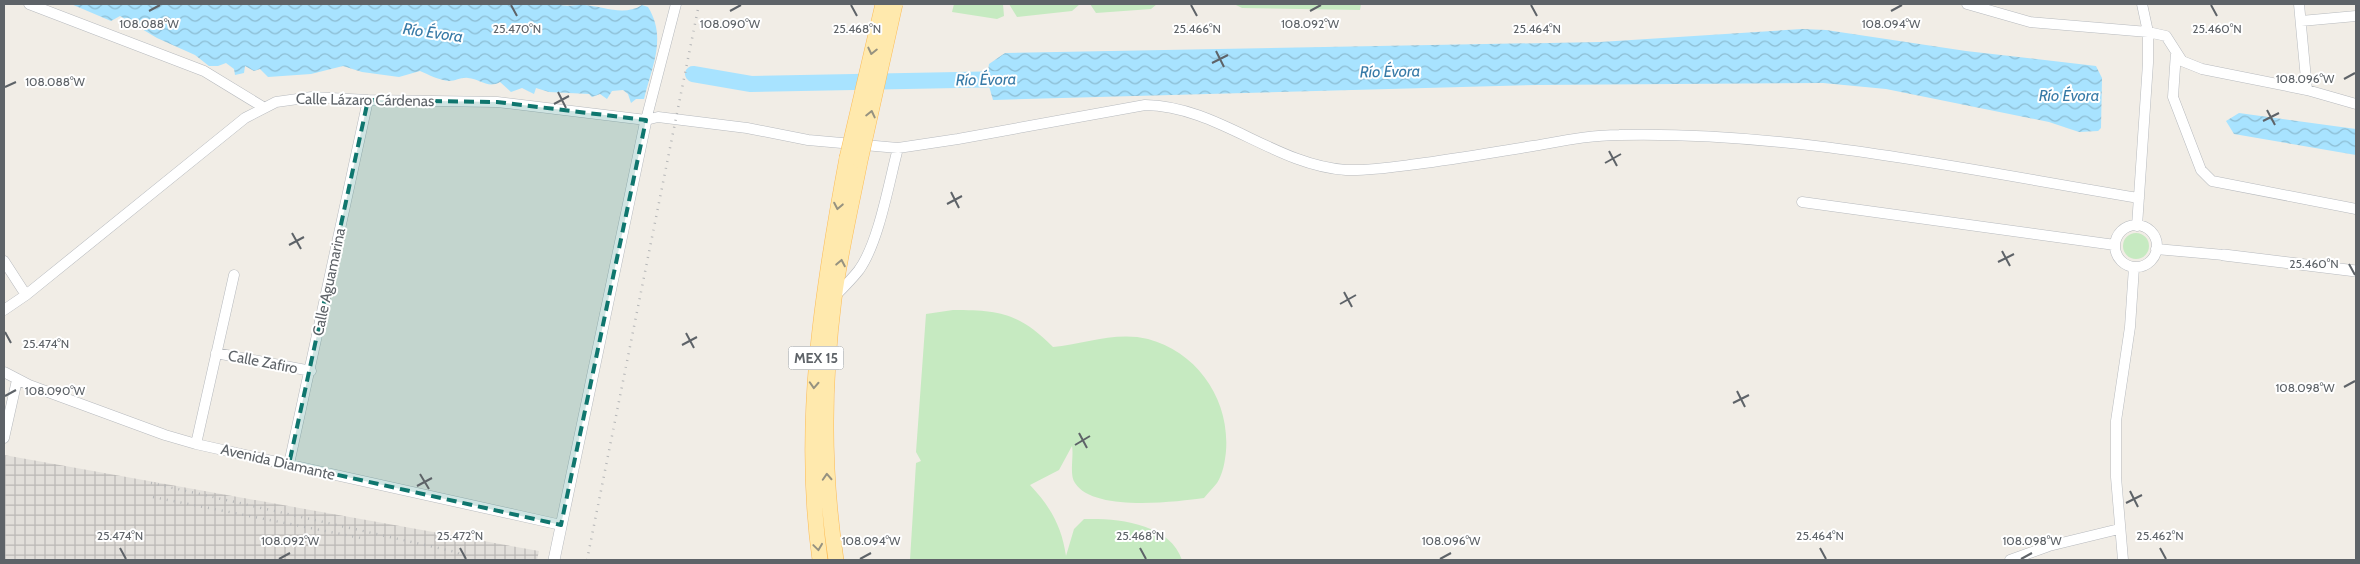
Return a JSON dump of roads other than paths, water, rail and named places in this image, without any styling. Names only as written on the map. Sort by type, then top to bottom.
[{"type":"main road","name":"MEX 15","points":[[836,560],[828,492],[826,383],[834,298],[854,160],[883,4]]},
{"type":"main road","name":"MEX 15","points":[[820,560],[814,516],[812,460],[814,371],[823,291],[854,160],[896,4]]},
{"type":"street","points":[[28,4],[204,71],[264,107]]},
{"type":"street","points":[[554,560],[646,120],[676,4]]},
{"type":"street","points":[[1967,4],[2030,22],[2148,32],[2166,36],[2182,61],[2202,69],[2308,90],[2356,104]]},
{"type":"street","points":[[2137,226],[2148,63],[2148,32],[2142,4]]},
{"type":"street","points":[[2299,4],[2308,90]]},
{"type":"street","points":[[2301,21],[2356,16]]},
{"type":"street","points":[[2176,52],[2173,97],[2201,170],[2212,181],[2356,209]]},
{"type":"street","name":"Calle Lázaro Cárdenas","points":[[4,310],[26,295],[245,118],[264,107],[288,100],[312,97],[497,102],[646,120],[658,117],[747,128],[808,140],[898,148],[1145,105],[1161,105],[1195,112],[1288,155],[1330,169],[1351,170],[1406,165],[1593,137],[1617,135],[1692,136],[1821,145],[2139,198]]},
{"type":"street","name":"Calle Aguamarina","points":[[289,464],[368,100]]},
{"type":"street","points":[[834,298],[859,270],[867,255],[885,200],[898,148]]},
{"type":"street","points":[[1802,202],[2115,245]]},
{"type":"street","points":[[2137,226],[2147,229],[2152,234],[2156,249],[2148,263],[2134,267],[2119,259],[2115,245],[2121,232],[2126,228],[2137,226]]},
{"type":"street","points":[[2156,249],[2356,271]]},
{"type":"street","points":[[4,261],[26,295]]},
{"type":"street","points":[[2123,560],[2119,529],[2116,421],[2130,327],[2134,267]]},
{"type":"street","points":[[196,444],[234,275]]},
{"type":"street","name":"Calle Zafiro","points":[[216,353],[310,371]]},
{"type":"street","name":"Avenida Diamante","points":[[4,372],[17,380],[165,435],[196,444],[561,525]]},
{"type":"street","points":[[4,438],[17,380]]},
{"type":"street","points":[[2010,560],[2049,546],[2119,529]]},
{"type":"water","name":"Río Évora","points":[[71,4],[556,4],[566,6],[584,5],[621,11],[642,5],[648,7],[654,18],[657,41],[654,64],[644,99],[636,99],[631,103],[628,94],[623,90],[612,91],[607,99],[600,94],[592,97],[589,94],[549,92],[536,88],[534,94],[522,88],[511,92],[500,82],[488,84],[465,78],[449,81],[420,71],[399,77],[362,72],[343,66],[311,74],[268,77],[260,69],[254,71],[245,66],[244,73],[235,75],[234,69],[226,63],[218,66],[209,66],[195,55],[157,38],[120,16],[111,21]]},
{"type":"water","name":"Río Évora","points":[[1802,29],[1826,30],[1966,51],[2096,66],[2102,78],[2101,128],[2098,131],[2079,132],[2049,122],[1886,89],[1823,83],[1537,85],[993,100],[987,79],[989,64],[1005,53],[1600,42]]},
{"type":"water","points":[[2239,113],[2356,129],[2356,155],[2234,134],[2226,121]]},
{"type":"waterway","name":"Río Évora","points":[[693,74],[751,84],[1010,79]]},
{"type":"railway","points":[[587,560],[699,4]]},
{"type":"railway","points":[[151,483],[456,552],[470,560]]},
{"type":"railway","points":[[153,497],[366,539]]}]
